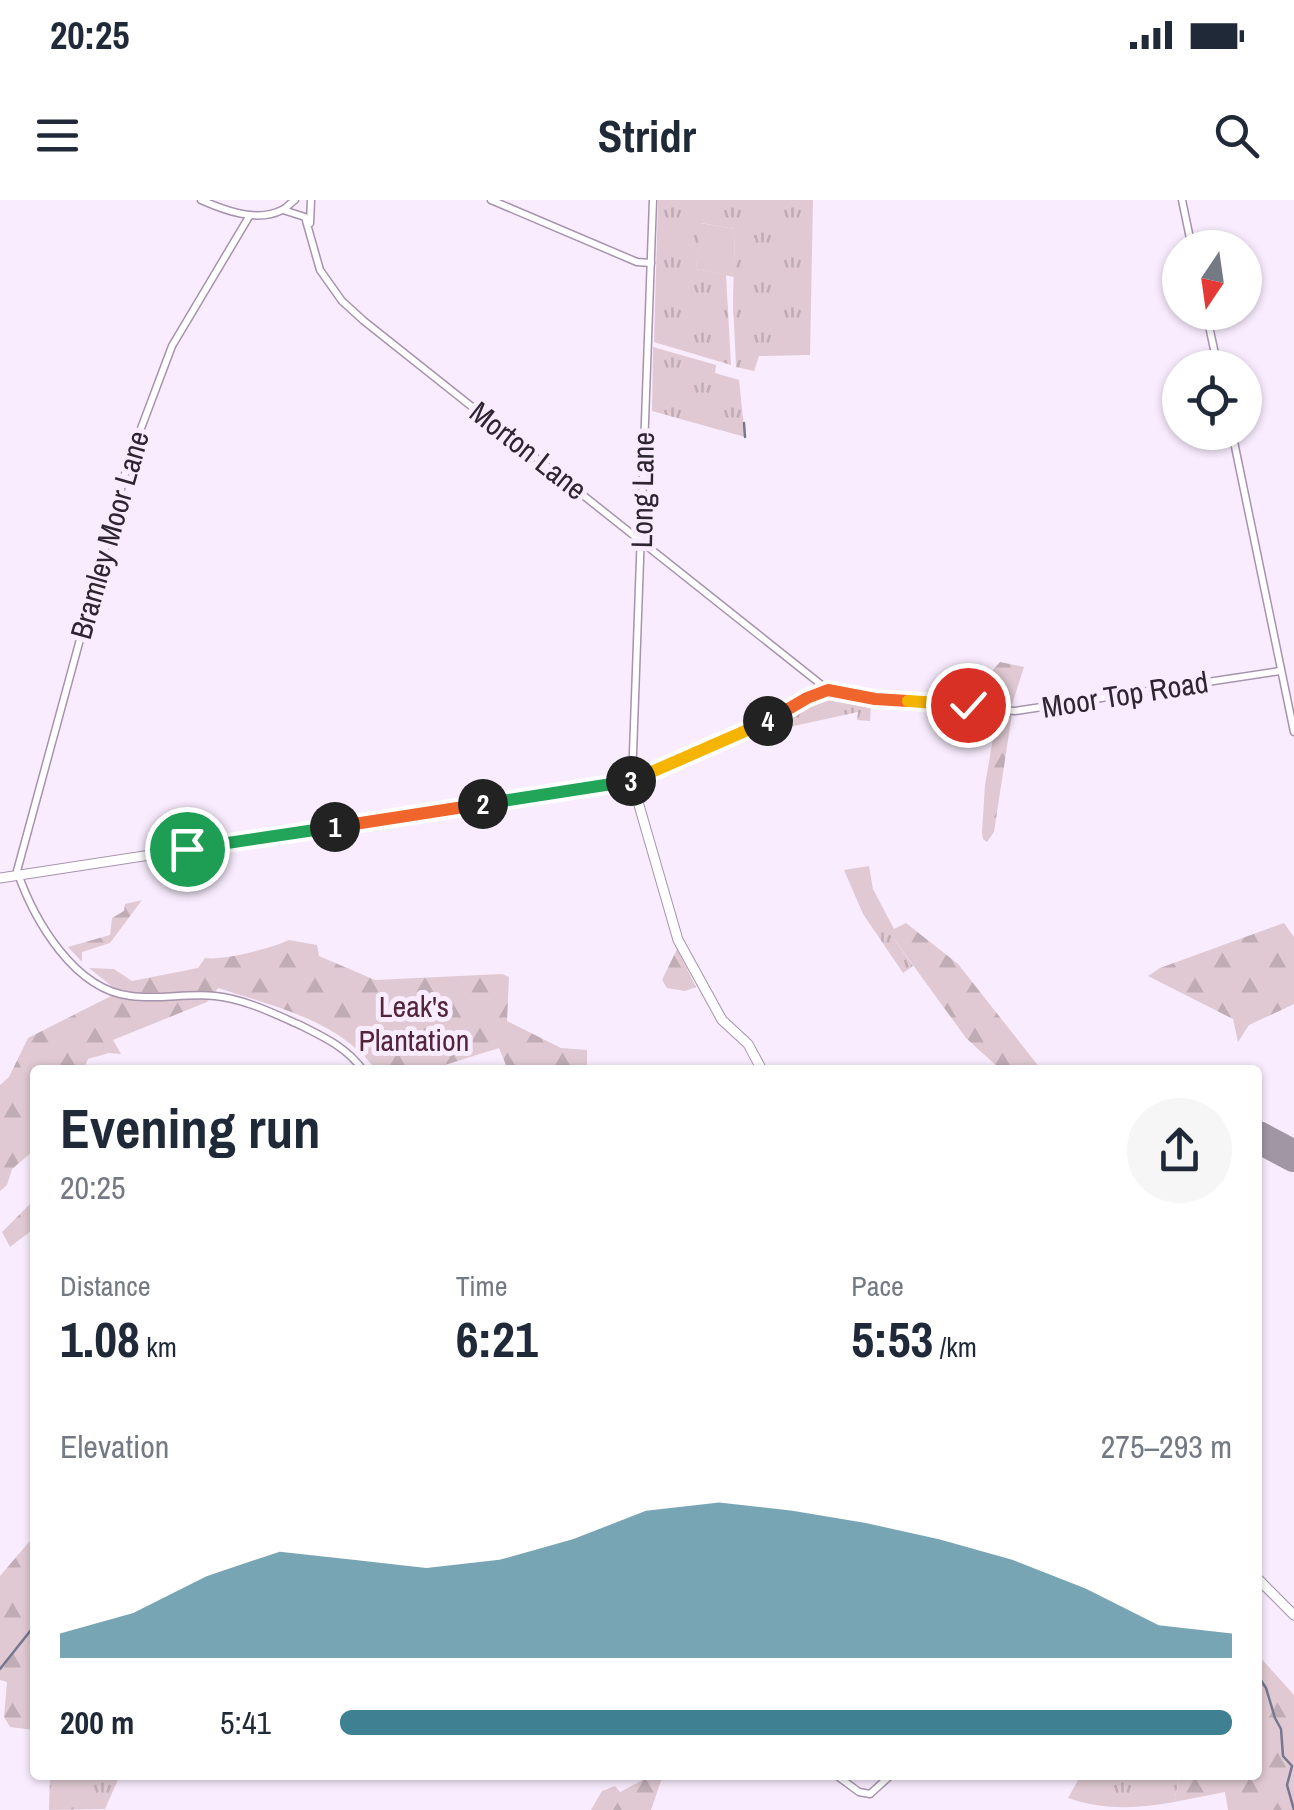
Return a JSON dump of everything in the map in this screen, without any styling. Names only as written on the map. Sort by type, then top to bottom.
[{"type":"main road","points":[[0,878],[632,781],[678,940],[715,1008],[748,1044],[759,1065]]},
{"type":"main road","points":[[1262,1584],[1294,1615]]},
{"type":"street","points":[[201,200],[250,214],[284,210],[300,213],[310,224]]},
{"type":"street","points":[[284,210],[294,200]]},
{"type":"street","name":"Morton Lane","points":[[311,200],[310,224],[320,270],[342,301],[828,690]]},
{"type":"street","points":[[491,200],[637,262],[651,263]]},
{"type":"street","name":"Long Lane","points":[[632,781],[653,200]]},
{"type":"street","points":[[1182,200],[1188,230]]},
{"type":"street","name":"Bramley Moor Lane","points":[[18,875],[128,463],[172,346],[250,214]]},
{"type":"street","points":[[637,262],[651,277]]},
{"type":"street","points":[[1236,450],[1294,732]]},
{"type":"street","name":"Moor Top Road","points":[[828,690],[875,699],[1028,710],[1280,671]]},
{"type":"street","points":[[632,781],[750,730],[828,690]]},
{"type":"street","points":[[18,875],[54,942],[79,970],[112,993],[231,999],[280,1016],[332,1041],[359,1065]]},
{"type":"street","points":[[843,1780],[859,1792],[870,1794],[886,1780]]},
{"type":"green space","points":[[658,200],[813,200],[810,355],[759,356],[754,371],[736,367],[735,229],[701,223],[696,269],[726,275],[731,365],[654,342]]},
{"type":"green space","points":[[700,223],[735,229],[734,277],[696,269]]},
{"type":"green space","points":[[653,347],[716,365],[715,373],[739,380],[745,437],[652,411]]},
{"type":"green space","points":[[1000,662],[1024,667],[1009,714],[994,832],[987,842],[982,832],[985,785],[997,715],[956,709],[982,710],[988,675]]},
{"type":"green space","points":[[829,696],[871,704],[870,721],[857,720],[858,712],[762,733],[814,700]]},
{"type":"green space","points":[[869,866],[873,889],[894,929],[894,939],[913,966],[903,973],[863,914],[844,870]]},
{"type":"green space","points":[[142,900],[110,943],[82,952],[82,962],[68,947],[110,935],[112,918],[124,911],[125,904]]},
{"type":"green space","points":[[906,923],[958,964],[1038,1065],[996,1065],[966,1038],[894,939],[894,929]]},
{"type":"green space","points":[[1284,923],[1294,937],[1294,1004],[1249,1025],[1238,1042],[1233,1019],[1148,976],[1160,968]]},
{"type":"green space","name":"Leak's Plantation","points":[[289,940],[317,945],[319,956],[375,980],[502,974],[509,977],[507,1021],[561,1048],[587,1050],[587,1065],[506,1065],[499,1048],[445,1065],[372,1065],[325,1027],[218,988],[207,1002],[113,1040],[121,1054],[88,1059],[85,1065],[30,1065],[30,1154],[12,1169],[7,1185],[0,1191],[0,1085],[9,1077],[28,1038],[119,992],[89,968],[114,969],[132,981],[198,968],[205,958],[271,947]]},
{"type":"green space","points":[[677,949],[696,987],[685,991],[667,988],[662,980]]},
{"type":"green space","points":[[30,1204],[30,1232],[10,1247],[2,1232]]},
{"type":"green space","points":[[30,1541],[30,1729],[10,1727],[4,1717],[7,1682],[0,1680],[0,1576]]},
{"type":"green space","points":[[1262,1659],[1294,1695],[1294,1810],[1228,1810],[1225,1792],[1174,1802],[1179,1780],[1262,1780]]},
{"type":"green space","points":[[50,1780],[118,1780],[105,1809],[49,1810]]},
{"type":"green space","points":[[661,1780],[651,1810],[591,1810],[602,1791],[615,1786],[620,1792],[641,1781]]},
{"type":"green space","points":[[1078,1780],[1179,1780],[1174,1802],[1120,1807],[1068,1798]]},
{"type":"waterway","points":[[744,423],[745,437]]},
{"type":"waterway","points":[[0,1669],[30,1631]]},
{"type":"waterway","points":[[1262,1682],[1281,1729],[1283,1756],[1292,1766],[1287,1785],[1294,1810]]},
{"type":"runway","points":[[1262,1139],[1294,1156]]},
{"type":"route","points":[[187,849],[628,782],[750,730],[828,690],[875,699],[968,705]]}]
